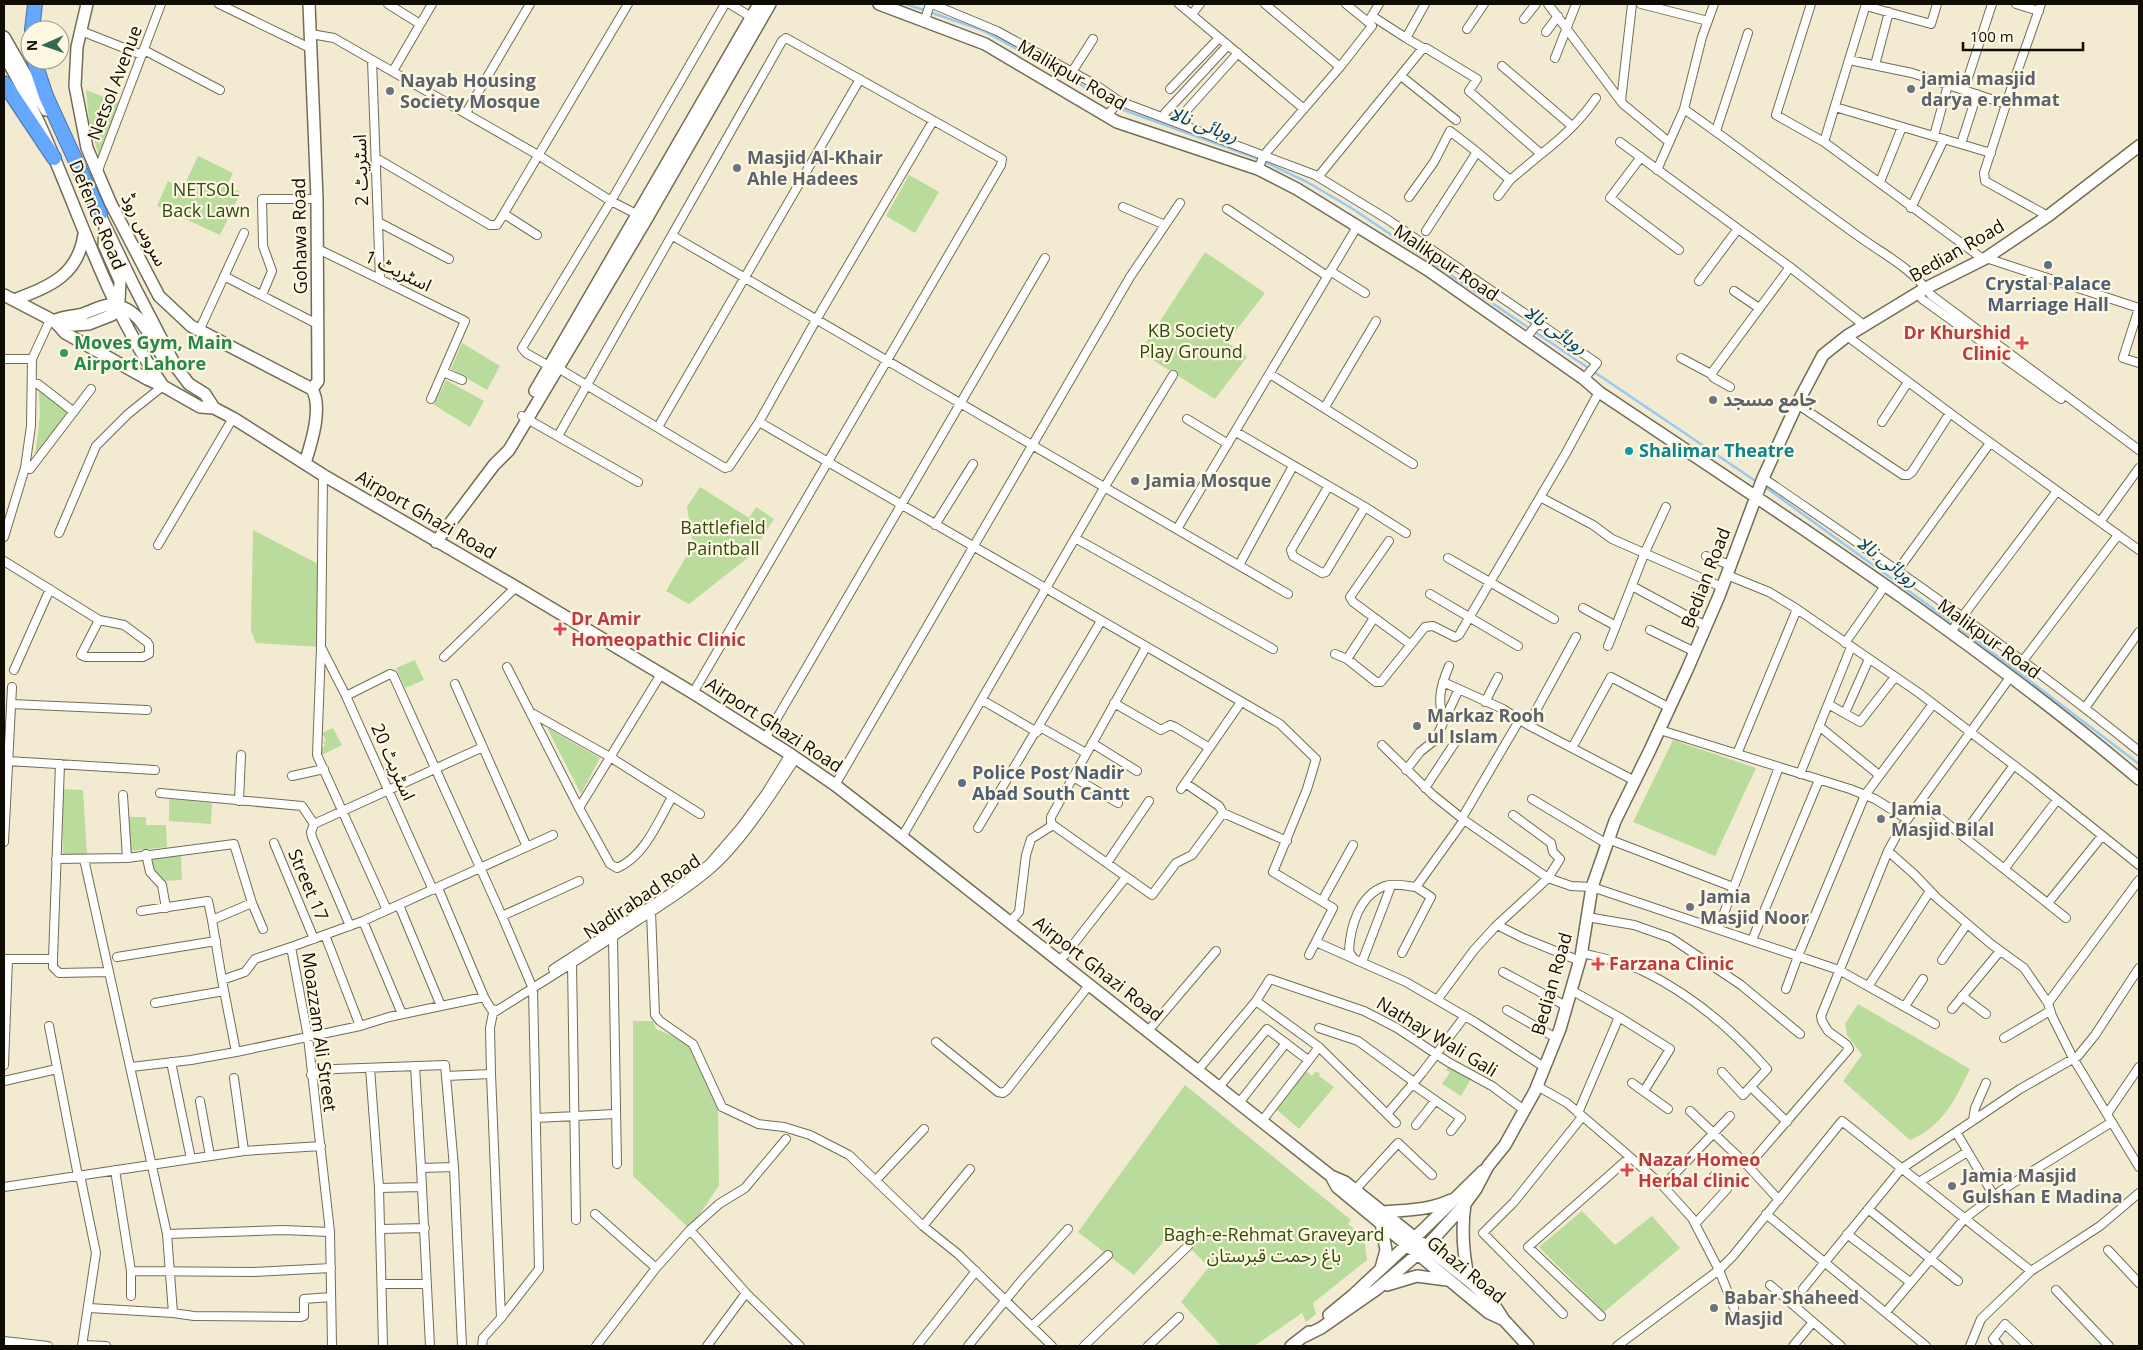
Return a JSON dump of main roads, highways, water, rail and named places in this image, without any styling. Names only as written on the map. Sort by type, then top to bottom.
[{"type":"highway","points":[[33,20],[35,4]]},
{"type":"highway","points":[[37,70],[46,96],[103,220]]},
{"type":"highway","points":[[4,83],[54,158]]},
{"type":"main road","name":"سروس روڈ","points":[[87,4],[77,46],[75,86],[87,148],[97,174],[136,255],[159,296],[191,326],[312,389]]},
{"type":"main road","name":"Gohawa Road","points":[[305,462],[315,427],[315,397],[312,389],[318,381],[319,325],[317,199],[309,4]]},
{"type":"main road","points":[[642,217],[759,4]]},
{"type":"main road","points":[[436,542],[494,465],[509,450],[553,367],[770,4]]},
{"type":"main road","name":"Malikpur Road","points":[[879,4],[926,17],[984,44],[1109,113],[1118,122],[1259,167],[1430,268],[1585,377],[1599,392],[1760,487],[1885,586],[1956,625],[2011,676],[2139,779]]},
{"type":"main road","name":"Defence Road","points":[[4,37],[29,78],[103,220],[154,325],[182,375]]},
{"type":"main road","name":"Defence Road","points":[[4,55],[41,125],[84,234],[117,306],[147,362],[163,386]]},
{"type":"main road","name":"Bedian Road","points":[[1291,1346],[1380,1270],[1488,1166],[1505,1145],[1524,1110],[1556,1038],[1581,957],[1592,887],[1615,821],[1660,730],[1695,652],[1760,487],[1797,404],[1822,355],[1847,336],[1922,291],[1984,258],[2048,216],[2139,146]]},
{"type":"main road","points":[[54,323],[76,326],[103,320],[112,316],[117,306],[120,281],[104,245],[103,220]]},
{"type":"main road","points":[[9,298],[29,294],[66,274],[81,253],[84,234]]},
{"type":"main road","name":"Airport Ghazi Road","points":[[9,298],[146,379],[200,406],[214,408],[233,418],[323,475],[516,587],[766,737],[835,785],[902,837],[1331,1176],[1338,1187],[1382,1217]]},
{"type":"main road","points":[[117,306],[137,315],[169,367],[205,394],[214,408]]},
{"type":"main road","name":"Bedian Road","points":[[1305,1336],[1321,1328],[1377,1289],[1422,1251],[1465,1204],[1476,1189],[1488,1166]]},
{"type":"main road","points":[[1331,1176],[1345,1182],[1355,1190],[1382,1217],[1386,1250],[1385,1260],[1380,1270]]},
{"type":"main road","points":[[1382,1217],[1435,1205],[1455,1197]]},
{"type":"main road","points":[[1465,1204],[1462,1246],[1468,1281]]},
{"type":"main road","name":"Ghazi Road","points":[[1382,1217],[1422,1251],[1448,1280],[1489,1314],[1504,1320]]},
{"type":"main road","name":"Ghazi Road","points":[[1422,1251],[1468,1281],[1493,1303],[1504,1320],[1528,1346]]},
{"type":"main road","points":[[1377,1289],[1417,1276],[1448,1280]]},
{"type":"waterway","name":"روہائی نالا","points":[[906,4],[982,30],[1070,78],[1118,108],[1259,159],[1307,182],[1353,209],[1757,482]]},
{"type":"waterway","name":"روہائی نالا","points":[[1764,486],[1968,634],[2139,764]]},
{"type":"place","name":"jamia masjid darya e rehmat","points":[[1911,89]]},
{"type":"place","name":"Nayab Housing Society Mosque","points":[[390,91]]},
{"type":"place","name":"Masjid Al-Khair Ahle Hadees","points":[[737,168]]},
{"type":"place","name":"Crystal Palace Marriage Hall","points":[[2048,265]]},
{"type":"place","name":"Dr Khurshid Clinic","points":[[2022,343]]},
{"type":"place","name":"Moves Gym, Main Airport Lahore","points":[[64,353]]},
{"type":"place","name":"جامع مسجد","points":[[1713,400]]},
{"type":"place","name":"Shalimar Theatre","points":[[1629,451]]},
{"type":"place","name":"Jamia Mosque","points":[[1135,481]]},
{"type":"place","name":"Dr Amir Homeopathic Clinic","points":[[560,629]]},
{"type":"place","name":"Markaz Rooh ul Islam","points":[[1417,726]]},
{"type":"place","name":"Police Post Nadir Abad South Cantt","points":[[962,783]]},
{"type":"place","name":"Jamia Masjid Bilal","points":[[1881,819]]},
{"type":"place","name":"Jamia Masjid Noor","points":[[1690,907]]},
{"type":"place","name":"Farzana Clinic","points":[[1598,964]]},
{"type":"place","name":"Nazar Homeo Herbal clinic","points":[[1627,1170]]},
{"type":"place","name":"Jamia Masjid Gulshan E Madina","points":[[1952,1186]]},
{"type":"place","name":"Babar Shaheed Masjid","points":[[1714,1308]]},
{"type":"park label","name":"NETSOL Back Lawn","points":[[206,200]]},
{"type":"park label","name":"KB Society Play Ground","points":[[1191,341]]},
{"type":"park label","name":"Battlefield Paintball","points":[[723,538]]},
{"type":"park label","name":"Bagh-e-Rehmat Graveyard باغ رحمت قبرستان","points":[[1274,1245]]}]
